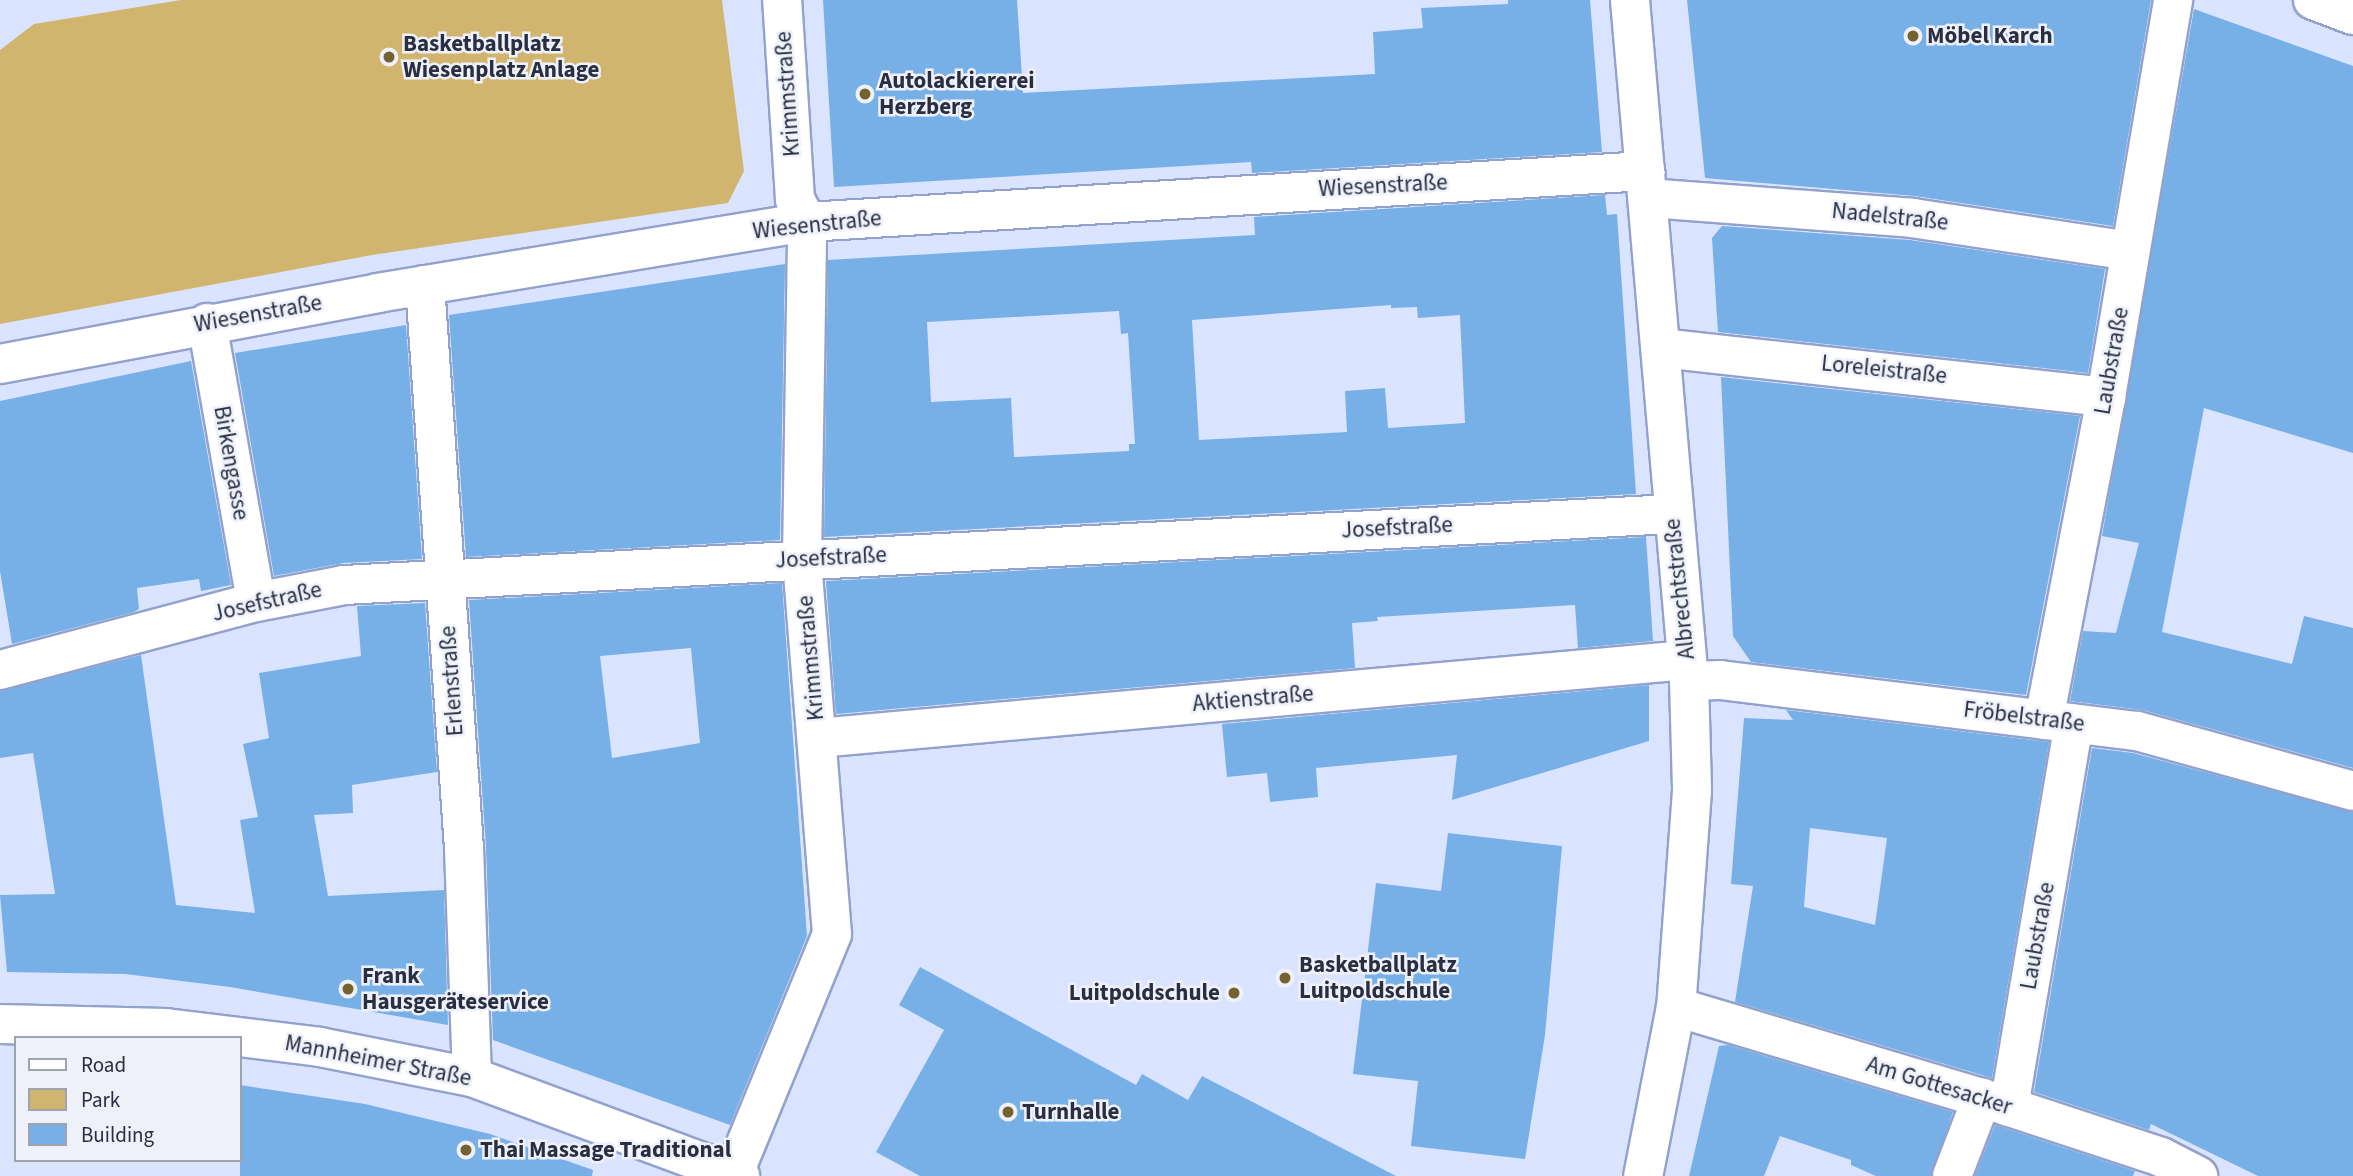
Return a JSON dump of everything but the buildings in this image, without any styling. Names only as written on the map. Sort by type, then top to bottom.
[{"type":"street","name":"Krimmstraße","points":[[737,1175],[832,933],[802,559],[807,222],[795,199],[782,0]]},
{"type":"street","name":"Albrechtstraße","points":[[1630,0],[1661,348],[1672,514],[1688,670],[1692,791],[1676,1007],[1643,1176]]},
{"type":"street","name":"Laubstraße","points":[[1952,1176],[1996,1103],[2059,721],[2106,397],[2173,0]]},
{"type":"street","points":[[2313,0],[2353,15]]},
{"type":"street","name":"Wiesenstraße","points":[[0,363],[207,323],[807,222],[1647,185]]},
{"type":"street","name":"Nadelstraße","points":[[1647,185],[1912,218],[2130,251]]},
{"type":"street","name":"Erlenstraße","points":[[425,285],[464,848],[472,1077]]},
{"type":"street","name":"Birkengasse","points":[[207,323],[256,602]]},
{"type":"street","name":"Loreleistraße","points":[[1661,348],[2106,397]]},
{"type":"street","name":"Josefstraße","points":[[0,670],[256,602],[344,585],[445,577],[1672,514]]},
{"type":"street","name":"Fröbelstraße","points":[[1688,670],[1720,680],[2137,731],[2353,791]]},
{"type":"street","name":"Aktienstraße","points":[[818,738],[1688,670]]},
{"type":"street","name":"Am Gottesacker","points":[[1676,1007],[1996,1103],[2158,1167],[2199,1176]]},
{"type":"street","name":"Mannheimer Straße","points":[[0,1024],[166,1028],[231,1036]]},
{"type":"street","name":"Mannheimer Straße","points":[[242,1037],[320,1047],[472,1077],[737,1175]]},
{"type":"green space","points":[[181,0],[722,0],[744,171],[728,203],[372,255],[0,324],[0,50],[34,24]]},
{"type":"place","name":"Möbel Karch","points":[[1913,36]]},
{"type":"place","name":"Basketballplatz Wiesenplatz Anlage","points":[[389,57]]},
{"type":"place","name":"Autolackiererei Herzberg","points":[[865,94]]},
{"type":"place","name":"Basketballplatz Luitpoldschule","points":[[1285,978]]},
{"type":"place","name":"Frank Hausgeräteservice","points":[[348,989]]},
{"type":"place","name":"Luitpoldschule","points":[[1234,993]]},
{"type":"place","name":"Turnhalle","points":[[1008,1112]]},
{"type":"place","name":"Thai Massage Traditional","points":[[466,1150]]}]
